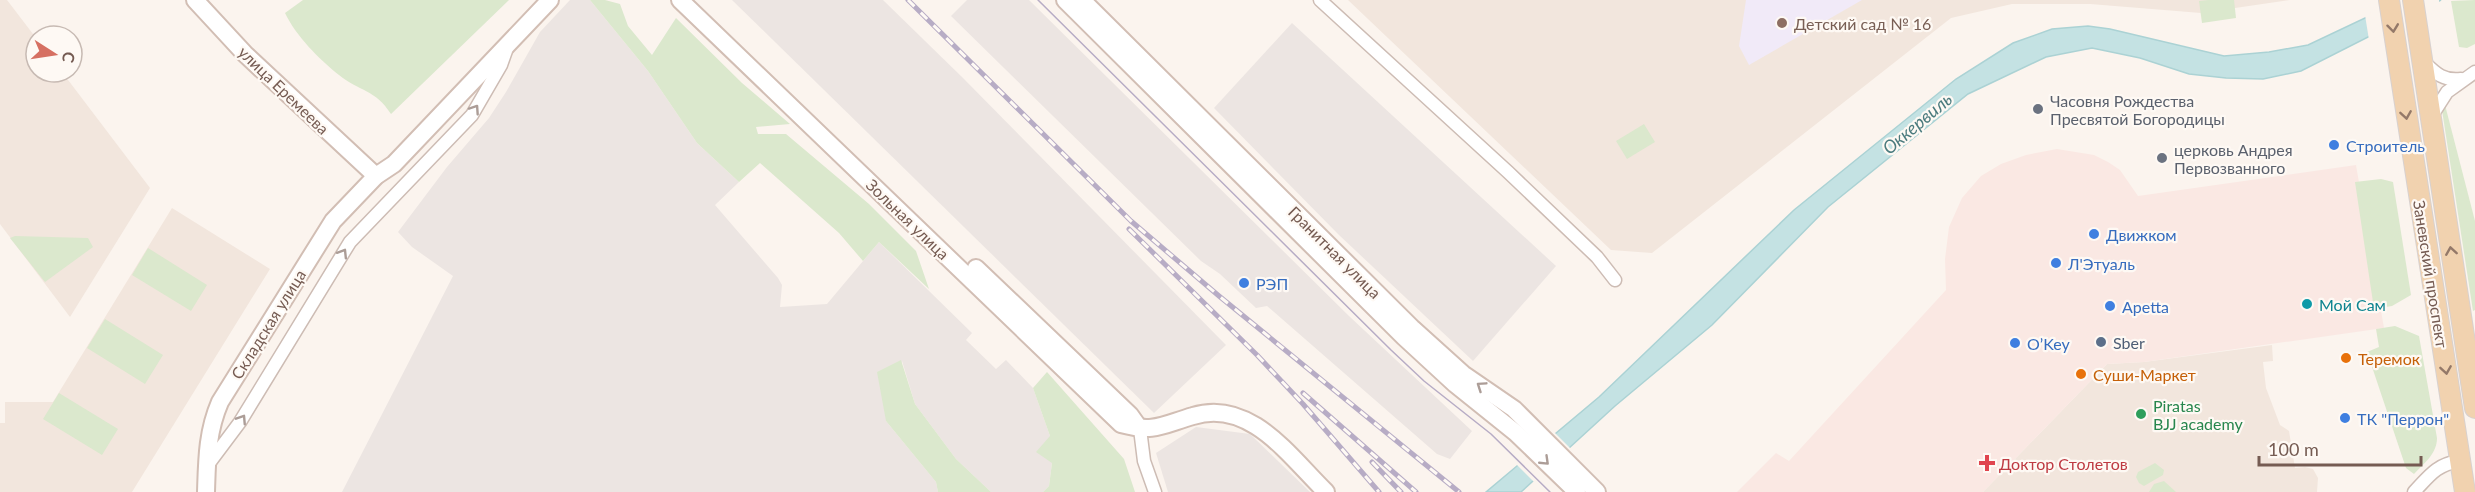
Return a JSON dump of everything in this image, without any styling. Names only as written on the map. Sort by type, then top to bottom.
[{"type":"main road","name":"Заневский проспект","points":[[2390,0],[2464,492]]},
{"type":"main road","name":"Заневский проспект","points":[[2413,0],[2475,408]]},
{"type":"street","name":"улица Еремеева","points":[[195,0],[252,62],[376,176]]},
{"type":"street","name":"Складская улица","points":[[376,176],[387,156],[536,0]]},
{"type":"street","name":"Складская улица","points":[[206,492],[212,422],[220,402],[333,221],[376,176],[394,164],[550,0]]},
{"type":"street","name":"Зольная улица","points":[[680,0],[1121,424],[1140,429]]},
{"type":"street","name":"Зольная улица","points":[[696,0],[1130,416],[1140,429]]},
{"type":"street","name":"Гранитная улица","points":[[1065,0],[1404,337],[1455,384],[1522,428],[1578,486],[1597,492]]},
{"type":"street","name":"Гранитная улица","points":[[1082,0],[1412,328],[1463,374],[1514,409],[1522,428]]},
{"type":"street","points":[[1320,0],[1501,166],[1597,257],[1616,280]]},
{"type":"street","points":[[207,466],[239,425],[350,242],[472,115],[501,65],[510,40]]},
{"type":"street","points":[[2420,51],[2440,77],[2453,80],[2462,79]]},
{"type":"street","points":[[2431,118],[2443,96],[2462,79],[2475,72]]},
{"type":"street","points":[[1155,492],[1144,461],[1140,429],[1158,428],[1211,412],[1237,416],[1251,422],[1266,433],[1326,492]]},
{"type":"street","points":[[2414,492],[2436,469],[2444,464],[2459,461]]},
{"type":"shaded area","points":[[0,0],[7,0],[25,24],[24,84],[71,84],[150,188],[70,317],[0,224]]},
{"type":"shaded area","points":[[570,0],[590,0],[648,71],[697,143],[739,182],[715,205],[778,278],[782,285],[780,307],[827,304],[879,242],[972,333],[966,340],[996,369],[1006,360],[1033,388],[1050,436],[1052,463],[1049,486],[1043,492],[991,492],[956,459],[915,404],[902,361],[886,421],[936,482],[938,492],[342,492],[453,276],[412,247],[398,232],[447,167],[489,118],[540,32]]},
{"type":"shaded area","points":[[732,0],[883,0],[1226,345],[1154,413]]},
{"type":"shaded area","points":[[967,0],[1029,0],[1349,316],[1472,431],[1450,459],[1437,454],[1267,306],[1256,308],[1220,274],[1201,261],[951,16]]},
{"type":"shaded area","points":[[1348,0],[2290,0],[2201,13],[2090,4],[2012,4],[1951,18],[1652,253],[1611,250]]},
{"type":"shaded area","name":"Детский сад № 16","points":[[1746,0],[1862,0],[1749,65],[1739,46]]},
{"type":"shaded area","points":[[1292,23],[1556,266],[1473,361],[1339,235],[1214,108]]},
{"type":"shaded area","points":[[2057,149],[2094,155],[2108,162],[2120,170],[2138,196],[2356,165],[2384,328],[2144,362],[2107,364],[1983,492],[1737,492],[1776,453],[1789,461],[1946,290],[1945,259],[1949,227],[1962,198],[1981,176],[2001,164],[2026,155]]},
{"type":"shaded area","points":[[172,208],[270,269],[132,492],[0,492],[0,423],[5,423],[5,402],[53,402]]},
{"type":"shaded area","points":[[2272,345],[2273,361],[2263,362],[2266,388],[2280,425],[2289,431],[2295,468],[2313,469],[2318,478],[2317,492],[1983,492],[2107,364],[2144,362]]},
{"type":"shaded area","points":[[1196,427],[1250,434],[1310,492],[1168,492],[1156,453]]},
{"type":"green space","points":[[303,0],[509,0],[391,114],[373,95],[331,69],[302,39],[285,13]]},
{"type":"green space","points":[[590,0],[605,0],[620,4],[628,26],[652,55],[676,18],[742,83],[790,124],[756,127],[758,134],[786,134],[869,204],[916,251],[929,289],[879,242],[863,261],[839,233],[760,163],[739,182],[697,143],[648,71]]},
{"type":"green space","points":[[2234,0],[2236,18],[2202,23],[2199,1]]},
{"type":"green space","points":[[2475,0],[2475,44],[2467,48],[2459,47],[2451,1]]},
{"type":"green space","points":[[2444,101],[2475,221],[2475,310],[2473,311],[2442,110]]},
{"type":"green space","points":[[1644,124],[1655,142],[1627,159],[1616,141]]},
{"type":"green space","points":[[2381,179],[2393,182],[2411,295],[2392,306],[2374,309],[2355,182]]},
{"type":"green space","points":[[15,236],[88,238],[93,247],[45,282],[10,238]]},
{"type":"green space","points":[[148,248],[207,285],[191,311],[132,275]]},
{"type":"green space","points":[[105,319],[163,355],[145,384],[87,348]]},
{"type":"green space","points":[[2395,326],[2419,336],[2437,438],[2432,454],[2414,474],[2406,468],[2367,352],[2379,347],[2376,329]]},
{"type":"green space","points":[[901,360],[915,404],[956,459],[991,492],[938,492],[936,482],[886,421],[877,372]]},
{"type":"green space","points":[[1047,372],[1124,459],[1135,492],[1043,492],[1049,486],[1052,463],[1036,452],[1050,436],[1033,388]]},
{"type":"green space","points":[[59,393],[118,429],[102,455],[43,419]]},
{"type":"green space","points":[[2155,463],[2164,470],[2163,475],[2144,486],[2139,483],[2136,477],[2138,472]]},
{"type":"green space","points":[[2164,481],[2176,492],[2149,492],[2154,484]]},
{"type":"water","name":"Оккервиль","points":[[2403,0],[2441,0],[2301,71],[2263,79],[2189,74],[2140,58],[2092,48],[2046,57],[1968,94],[1828,207],[1712,325],[1615,406],[1521,492],[1486,492],[1599,397],[1794,210],[1956,79],[2013,43],[2052,29],[2088,26],[2110,29],[2224,56],[2269,52],[2308,45]]},
{"type":"pier","points":[[2396,0],[2439,0],[2439,4],[2369,40],[2365,15]]},
{"type":"pier","points":[[1553,431],[1572,450],[1535,483],[1516,464]]},
{"type":"tram line","points":[[1038,0],[1391,350],[1424,381],[1491,434],[1550,492]]},
{"type":"railway","points":[[908,0],[1131,221],[1459,492]]},
{"type":"railway","points":[[1129,229],[1257,355],[1379,492]]},
{"type":"railway","points":[[1303,393],[1416,492]]},
{"type":"railway","points":[[1372,462],[1401,492]]},
{"type":"place","name":"Детский сад № 16","points":[[1782,23]]},
{"type":"place","name":"Часовня Рождества Пресвятой Богородицы","points":[[2038,109]]},
{"type":"place","name":"Строитель","points":[[2334,145]]},
{"type":"place","name":"церковь Андрея Первозванного","points":[[2162,158]]},
{"type":"place","name":"Движком","points":[[2094,234]]},
{"type":"place","name":"Л'Этуаль","points":[[2056,263]]},
{"type":"place","name":"РЭП","points":[[1244,283]]},
{"type":"place","name":"Мой Сам","points":[[2307,304]]},
{"type":"place","name":"Apetta","points":[[2110,306]]},
{"type":"place","name":"Sber","points":[[2101,342]]},
{"type":"place","name":"O’Key","points":[[2015,343]]},
{"type":"place","name":"Теремок","points":[[2346,358]]},
{"type":"place","name":"Суши-Маркет","points":[[2081,374]]},
{"type":"place","name":"Piratas BJJ academy","points":[[2141,414]]},
{"type":"place","name":"ТК \"Перрон\"","points":[[2345,418]]},
{"type":"place","name":"Доктор Столетов","points":[[1987,463]]}]
